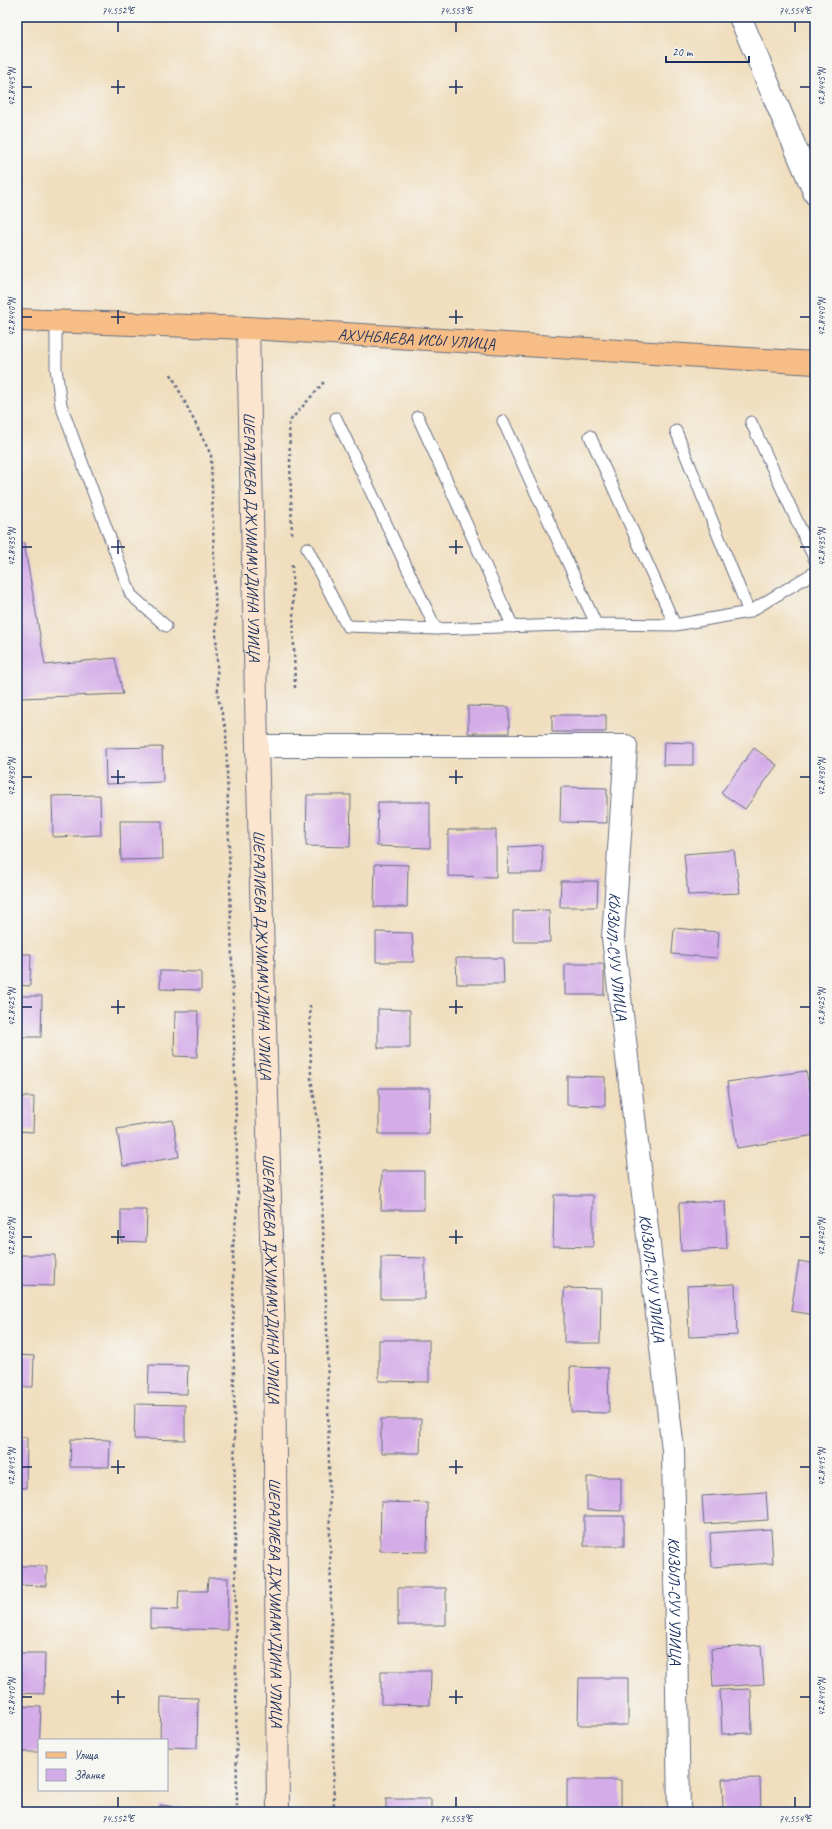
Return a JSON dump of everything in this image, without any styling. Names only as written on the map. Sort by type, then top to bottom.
[{"type":"main road","name":"АХУНБАЕВА ИСЫ УЛИЦА","points":[[17,320],[248,328],[815,363]]},
{"type":"street","points":[[740,17],[815,194]]},
{"type":"street","name":"ШЕРАЛИЕВА ДЖУМАМУДИНА УЛИЦА","points":[[248,328],[257,746],[274,1342],[278,1812]]},
{"type":"street","name":"КЫЗЫЛ-СУУ УЛИЦА","points":[[257,746],[626,746],[613,938],[673,1450],[679,1812]]},
{"type":"lane","points":[[56,322],[56,368],[61,406],[131,595],[166,626]]},
{"type":"lane","points":[[418,417],[513,627]]},
{"type":"lane","points":[[336,418],[436,629]]},
{"type":"lane","points":[[503,421],[596,624]]},
{"type":"lane","points":[[751,422],[815,560]]},
{"type":"lane","points":[[676,431],[749,612]]},
{"type":"lane","points":[[590,436],[674,625]]},
{"type":"lane","points":[[307,548],[347,626],[436,629],[596,624],[674,625],[749,612],[815,572]]},
{"type":"path","points":[[171,374],[211,455],[218,697],[226,730],[238,1198],[233,1248],[237,1812]]},
{"type":"path","points":[[292,540],[289,422],[324,382]]},
{"type":"path","points":[[292,563],[295,689]]},
{"type":"path","points":[[310,1004],[311,1078],[319,1128],[327,1328],[334,1812]]},
{"type":"building","points":[[17,543],[24,543],[45,665],[115,658],[123,694],[20,698],[17,678]]},
{"type":"building","points":[[468,706],[509,707],[509,733],[468,733]]},
{"type":"building","points":[[552,715],[606,715],[606,732],[552,732]]},
{"type":"building","points":[[664,742],[693,743],[693,765],[663,765]]},
{"type":"building","points":[[162,747],[163,782],[106,784],[105,748]]},
{"type":"building","points":[[754,748],[777,765],[745,809],[721,793]]},
{"type":"building","points":[[561,787],[607,788],[607,823],[560,822]]},
{"type":"building","points":[[100,795],[101,835],[53,837],[52,796]]},
{"type":"building","points":[[307,795],[351,795],[350,847],[306,846]]},
{"type":"building","points":[[378,802],[430,802],[430,848],[377,846]]},
{"type":"building","points":[[120,821],[162,821],[163,859],[121,860]]},
{"type":"building","points":[[448,830],[496,830],[496,877],[448,876]]},
{"type":"building","points":[[542,845],[543,873],[508,873],[509,847]]},
{"type":"building","points":[[734,850],[740,893],[688,895],[684,854]]},
{"type":"building","points":[[375,864],[408,865],[407,907],[374,907]]},
{"type":"building","points":[[561,881],[598,881],[597,907],[560,907]]},
{"type":"building","points":[[549,910],[550,942],[513,942],[513,911]]},
{"type":"building","points":[[674,928],[719,932],[717,958],[672,954]]},
{"type":"building","points":[[376,932],[412,933],[414,962],[376,962]]},
{"type":"building","points":[[17,954],[31,954],[30,986],[17,985]]},
{"type":"building","points":[[456,958],[503,958],[504,984],[457,984]]},
{"type":"building","points":[[565,964],[604,964],[604,995],[565,995]]},
{"type":"building","points":[[160,971],[201,972],[201,990],[160,989]]},
{"type":"building","points":[[17,996],[42,996],[41,1037],[17,1037]]},
{"type":"building","points":[[378,1009],[410,1010],[410,1048],[378,1048]]},
{"type":"building","points":[[175,1011],[198,1011],[197,1057],[174,1056]]},
{"type":"building","points":[[806,1071],[815,1113],[815,1135],[737,1148],[727,1082]]},
{"type":"building","points":[[567,1076],[605,1077],[605,1106],[567,1105]]},
{"type":"building","points":[[379,1088],[430,1088],[429,1134],[379,1134]]},
{"type":"building","points":[[17,1097],[34,1097],[33,1132],[17,1131]]},
{"type":"building","points":[[173,1120],[179,1157],[123,1166],[117,1129]]},
{"type":"building","points":[[382,1171],[424,1171],[424,1210],[381,1210]]},
{"type":"building","points":[[554,1195],[593,1195],[593,1247],[553,1246]]},
{"type":"building","points":[[725,1201],[727,1249],[681,1251],[679,1203]]},
{"type":"building","points":[[121,1210],[147,1210],[146,1242],[121,1241]]},
{"type":"building","points":[[17,1255],[55,1255],[54,1286],[17,1285]]},
{"type":"building","points":[[381,1257],[425,1258],[425,1299],[381,1299]]},
{"type":"building","points":[[799,1261],[815,1264],[815,1315],[791,1311]]},
{"type":"building","points":[[735,1284],[737,1335],[689,1337],[687,1286]]},
{"type":"building","points":[[564,1288],[601,1289],[600,1343],[564,1343]]},
{"type":"building","points":[[379,1340],[429,1340],[429,1382],[379,1381]]},
{"type":"building","points":[[17,1355],[34,1356],[33,1387],[17,1387]]},
{"type":"building","points":[[149,1365],[188,1366],[187,1394],[148,1393]]},
{"type":"building","points":[[570,1367],[608,1368],[609,1413],[571,1412]]},
{"type":"building","points":[[135,1404],[185,1405],[185,1440],[134,1439]]},
{"type":"building","points":[[381,1419],[421,1419],[420,1453],[381,1453]]},
{"type":"building","points":[[17,1437],[27,1437],[26,1488],[17,1487]]},
{"type":"building","points":[[71,1439],[110,1440],[109,1467],[70,1467]]},
{"type":"building","points":[[587,1477],[621,1477],[621,1511],[587,1510]]},
{"type":"building","points":[[766,1492],[768,1520],[704,1524],[702,1496]]},
{"type":"building","points":[[381,1502],[428,1503],[427,1552],[380,1551]]},
{"type":"building","points":[[584,1516],[624,1516],[624,1546],[584,1546]]},
{"type":"building","points":[[771,1529],[773,1563],[712,1567],[710,1533]]},
{"type":"building","points":[[17,1566],[47,1566],[46,1586],[17,1585]]},
{"type":"building","points":[[208,1578],[228,1578],[227,1630],[150,1628],[150,1609],[178,1610],[179,1591],[207,1591]]},
{"type":"building","points":[[398,1588],[446,1588],[446,1625],[398,1625]]},
{"type":"building","points":[[761,1645],[764,1684],[713,1687],[711,1649]]},
{"type":"building","points":[[17,1653],[45,1653],[44,1694],[17,1693]]},
{"type":"building","points":[[381,1671],[431,1671],[430,1705],[381,1704]]},
{"type":"building","points":[[579,1678],[628,1678],[628,1725],[578,1725]]},
{"type":"building","points":[[751,1689],[752,1733],[722,1734],[720,1690]]},
{"type":"building","points":[[161,1697],[198,1698],[197,1748],[168,1747],[168,1739],[160,1739]]},
{"type":"building","points":[[17,1706],[41,1707],[38,1752],[17,1752]]},
{"type":"building","points":[[760,1778],[761,1812],[723,1812],[722,1779]]},
{"type":"building","points":[[567,1780],[621,1780],[621,1812],[567,1812]]},
{"type":"building","points":[[386,1799],[431,1799],[431,1812],[386,1812]]},
{"type":"building","points":[[160,1805],[200,1810],[200,1812],[159,1812]]}]
